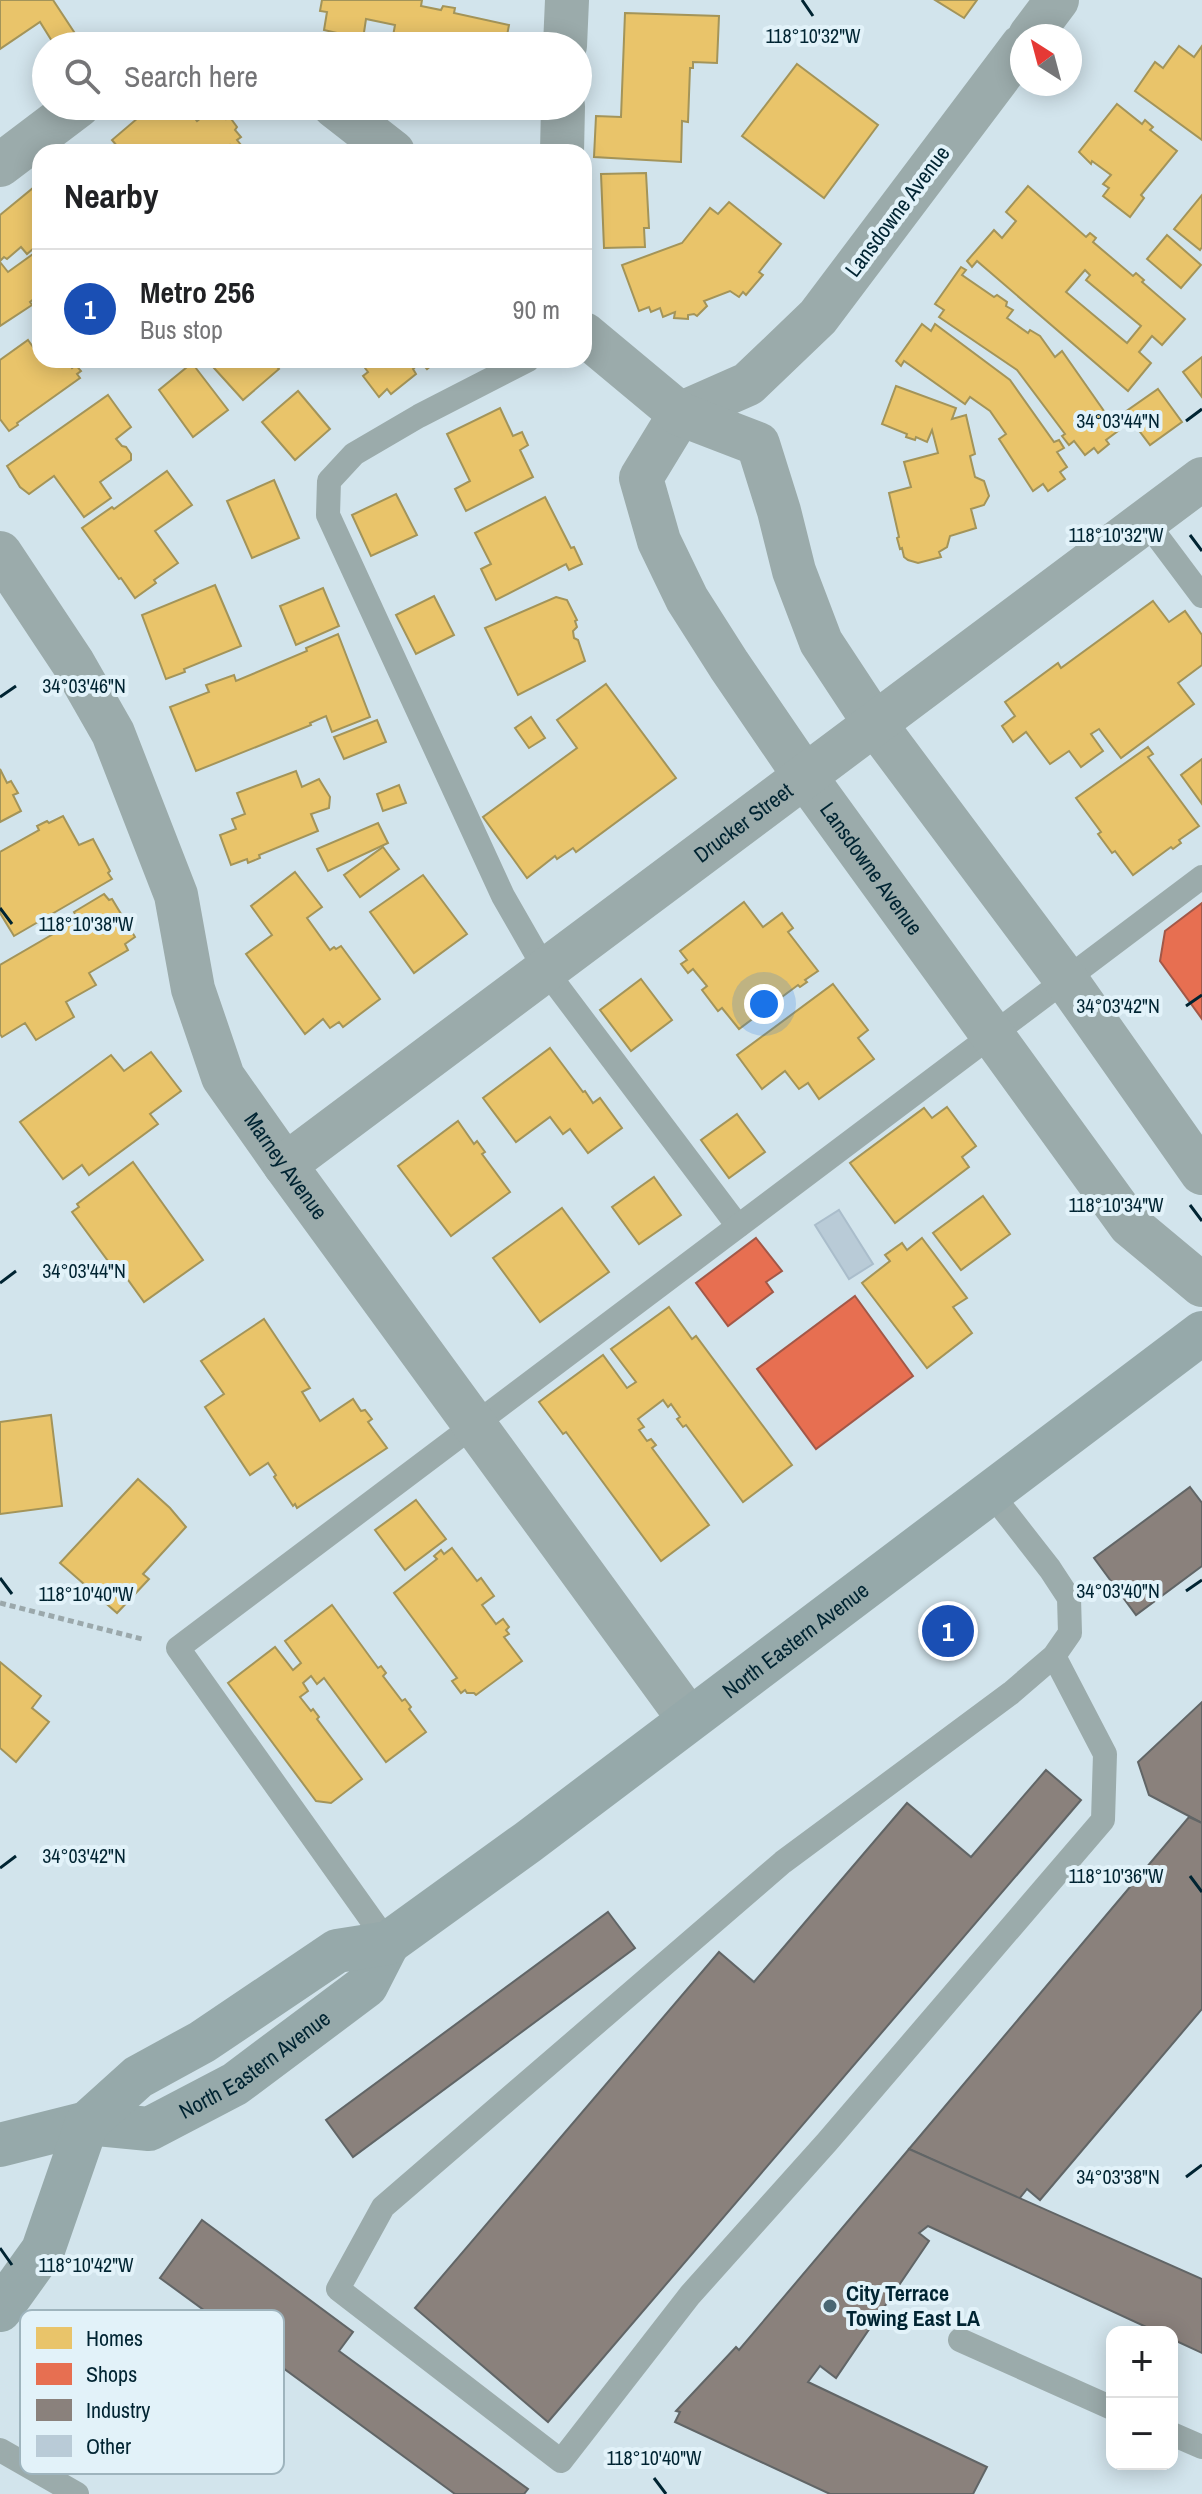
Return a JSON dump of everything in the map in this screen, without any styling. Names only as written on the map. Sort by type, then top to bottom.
[{"type":"main road","name":"North Eastern Avenue","points":[[0,2145],[87,2123],[138,2077],[202,2042],[337,1951],[388,1943],[528,1842],[1202,1333]]},
{"type":"main road","points":[[0,2310],[43,2250],[87,2123]]},
{"type":"street","points":[[566,32],[567,0]]},
{"type":"street","points":[[1039,24],[1057,0]]},
{"type":"street","name":"Lansdowne Avenue","points":[[1010,62],[818,317],[748,384],[680,414],[641,478],[659,541],[687,599],[804,775],[1130,1225],[1202,1285]]},
{"type":"street","points":[[0,165],[59,120]]},
{"type":"street","points":[[352,120],[383,144]]},
{"type":"street","points":[[562,144],[563,120]]},
{"type":"street","points":[[592,341],[680,414],[758,444],[794,571],[821,642],[875,724],[1067,981],[1202,1173]]},
{"type":"street","name":"Drucker Street","points":[[285,1165],[1202,479]]},
{"type":"street","name":"Marney Avenue","points":[[0,553],[73,663],[113,733],[176,895],[193,989],[223,1077],[689,1719]]},
{"type":"lane","points":[[512,368],[354,454],[329,481],[328,515],[503,896],[546,971],[738,1226]]},
{"type":"lane","points":[[1145,520],[1202,596]]},
{"type":"lane","points":[[388,1943],[178,1648],[1202,877]]},
{"type":"lane","points":[[990,1492],[1069,1598],[1070,1633],[1054,1656],[1011,1693],[783,1862],[383,2207],[338,2289],[561,2461],[690,2295],[837,2130],[1103,1820],[1105,1754],[1054,1656]]},
{"type":"lane","points":[[960,2340],[1106,2405]]},
{"type":"lane","points":[[1178,2437],[1202,2447]]},
{"type":"lane","points":[[0,2450],[20,2461]]},
{"type":"lane","points":[[42,2474],[77,2494]]},
{"type":"path","points":[[0,1603],[178,1648]]},
{"type":"building: Homes","points":[[0,0],[53,0],[74,32],[46,32],[40,22],[0,49]]},
{"type":"building: Homes","points":[[322,0],[422,0],[421,6],[441,10],[443,6],[455,8],[454,13],[509,25],[508,32],[394,32],[395,25],[366,19],[364,32],[333,32],[324,30],[327,12],[320,11]]},
{"type":"building: Homes","points":[[935,0],[977,0],[964,18]]},
{"type":"building: Homes","points":[[625,13],[719,16],[717,63],[693,62],[693,68],[690,68],[688,122],[682,121],[681,162],[594,157],[596,116],[621,117]]},
{"type":"building: Homes","points":[[1179,46],[1194,57],[1202,46],[1202,140],[1135,91],[1155,62],[1163,68]]},
{"type":"building: Homes","points":[[797,64],[878,125],[824,198],[742,136]]},
{"type":"building: Homes","points":[[1117,104],[1142,124],[1145,120],[1153,127],[1150,130],[1177,151],[1141,195],[1144,198],[1130,217],[1103,196],[1109,188],[1103,184],[1111,175],[1092,161],[1091,164],[1079,152]]},
{"type":"building: Homes","points":[[136,120],[232,120],[241,137],[237,140],[240,144],[115,144],[112,140]]},
{"type":"building: Homes","points":[[646,173],[649,228],[644,228],[645,247],[604,248],[601,174]]},
{"type":"building: Homes","points":[[1028,186],[1086,237],[1090,233],[1096,238],[1093,242],[1133,276],[1136,273],[1144,280],[1142,282],[1185,319],[1162,345],[1152,336],[1139,352],[1151,363],[1128,391],[977,261],[972,267],[967,261],[994,230],[1002,238],[1016,221],[1006,212]],"holes":[[[1085,270],[1090,275],[1086,280],[1141,326],[1127,343],[1066,292]]]},
{"type":"building: Homes","points":[[32,189],[32,250],[27,254],[21,247],[0,261],[0,215]]},
{"type":"building: Homes","points":[[1202,195],[1202,247],[1200,250],[1174,229]]},
{"type":"building: Homes","points":[[729,202],[781,244],[759,272],[763,275],[746,295],[743,292],[739,297],[730,291],[704,301],[707,306],[697,316],[688,315],[688,319],[674,318],[675,312],[663,317],[660,308],[651,312],[649,307],[639,311],[622,265],[682,243],[710,208],[718,214]]},
{"type":"building: Homes","points":[[1167,235],[1201,265],[1181,288],[1147,259]]},
{"type":"building: Homes","points":[[32,255],[32,305],[0,326],[0,262],[8,272]]},
{"type":"building: Homes","points":[[961,267],[966,270],[962,275],[994,297],[997,295],[1007,302],[1006,306],[1013,310],[1007,318],[1028,333],[1030,330],[1040,336],[1055,357],[1062,351],[1118,431],[1106,440],[1109,444],[1098,453],[1094,448],[1085,455],[1074,441],[1069,445],[1062,436],[1065,434],[1017,370],[939,317],[944,310],[935,304]]},
{"type":"building: Homes","points":[[922,324],[931,331],[935,324],[1010,380],[1054,442],[1059,440],[1064,448],[1057,452],[1067,467],[1060,472],[1065,479],[1048,491],[1043,484],[1033,491],[999,439],[1006,434],[990,411],[970,397],[965,404],[904,361],[901,366],[896,361]]},
{"type":"building: Homes","points":[[28,340],[32,346],[32,368],[78,368],[80,378],[9,431],[0,419],[0,360]]},
{"type":"building: Homes","points":[[1202,357],[1202,397],[1183,372]]},
{"type":"building: Homes","points":[[186,368],[196,368],[228,410],[193,437],[159,390]]},
{"type":"building: Homes","points":[[214,368],[279,369],[243,400]]},
{"type":"building: Homes","points":[[365,368],[414,368],[416,374],[391,394],[387,389],[379,397],[363,376],[368,372]]},
{"type":"building: Homes","points":[[896,386],[956,408],[952,419],[966,415],[975,454],[970,456],[975,477],[984,481],[989,496],[984,505],[971,509],[976,528],[950,536],[947,547],[939,552],[941,557],[918,563],[904,557],[900,549],[889,493],[911,487],[904,462],[938,453],[932,430],[927,442],[906,437],[907,434],[882,424]]},
{"type":"building: Homes","points":[[1158,389],[1182,422],[1150,445],[1125,412]]},
{"type":"building: Homes","points":[[298,391],[330,429],[295,460],[262,422]]},
{"type":"building: Homes","points":[[108,395],[131,427],[116,439],[131,454],[131,460],[100,482],[111,498],[84,517],[54,476],[29,494],[20,487],[7,466]]},
{"type":"building: Homes","points":[[500,408],[513,436],[522,432],[528,445],[520,450],[533,477],[466,511],[455,489],[470,481],[447,434]]},
{"type":"building: Homes","points":[[167,471],[192,505],[155,531],[178,563],[135,598],[82,528]]},
{"type":"building: Homes","points":[[274,480],[299,538],[252,558],[227,501]]},
{"type":"building: Homes","points":[[396,494],[417,535],[371,556],[352,515]]},
{"type":"building: Homes","points":[[545,497],[582,564],[569,570],[566,564],[496,600],[481,569],[491,564],[475,533]]},
{"type":"building: Homes","points":[[215,585],[241,646],[166,679],[142,615]]},
{"type":"building: Homes","points":[[323,588],[339,626],[296,645],[280,606]]},
{"type":"building: Homes","points":[[434,596],[454,635],[416,654],[396,615]]},
{"type":"building: Homes","points":[[556,597],[567,600],[577,620],[574,638],[578,640],[585,661],[518,695],[485,628]]},
{"type":"building: Homes","points":[[1153,601],[1169,622],[1185,611],[1202,635],[1202,665],[1178,683],[1194,704],[1121,758],[1099,729],[1091,734],[1103,751],[1081,767],[1069,751],[1050,764],[1026,732],[1013,742],[1002,726],[1015,716],[1005,702],[1058,663],[1061,668]]},
{"type":"building: Homes","points":[[338,634],[370,717],[332,732],[326,716],[311,725],[196,771],[170,707],[209,692],[206,685],[234,675],[236,681],[307,651],[306,648]]},
{"type":"building: Homes","points":[[606,684],[676,778],[576,852],[573,848],[557,859],[555,856],[527,878],[483,817],[577,748],[557,720]]},
{"type":"building: Homes","points":[[531,717],[545,738],[529,748],[515,728]]},
{"type":"building: Homes","points":[[377,720],[386,742],[344,759],[334,737]]},
{"type":"building: Homes","points":[[1148,747],[1153,754],[1148,757],[1199,826],[1179,840],[1181,843],[1173,849],[1171,847],[1133,875],[1115,851],[1112,853],[1076,798]]},
{"type":"building: Homes","points":[[1202,759],[1202,804],[1181,775]]},
{"type":"building: Homes","points":[[0,769],[7,783],[11,781],[18,793],[13,795],[21,811],[0,822]]},
{"type":"building: Homes","points":[[296,771],[302,787],[319,779],[330,797],[329,808],[311,814],[318,831],[259,855],[260,858],[248,863],[247,859],[231,865],[220,835],[236,829],[232,819],[245,814],[237,793]]},
{"type":"building: Homes","points":[[399,785],[406,803],[383,811],[377,794]]},
{"type":"building: Homes","points":[[63,816],[79,845],[93,839],[112,879],[14,936],[0,913],[0,852],[39,830],[37,826]]},
{"type":"building: Homes","points":[[378,823],[388,843],[328,871],[317,849]]},
{"type":"building: Homes","points":[[383,847],[399,869],[360,897],[344,875]]},
{"type":"building: Homes","points":[[295,872],[322,907],[307,918],[330,950],[341,946],[380,999],[343,1027],[339,1022],[330,1028],[323,1019],[305,1034],[246,954],[272,935],[251,906]]},
{"type":"building: Homes","points":[[423,875],[467,934],[414,973],[370,912]]},
{"type":"building: Homes","points":[[104,894],[109,900],[112,899],[135,937],[125,944],[128,950],[89,973],[96,985],[66,1002],[74,1017],[36,1040],[25,1023],[2,1037],[0,965],[60,930],[77,917],[74,912]]},
{"type":"building: Homes","points":[[744,902],[763,927],[782,913],[793,928],[788,932],[818,971],[739,1029],[722,1008],[718,1011],[702,990],[707,986],[693,969],[688,973],[681,964],[687,960],[680,951]]},
{"type":"building: Homes","points":[[641,979],[672,1020],[631,1051],[600,1010]]},
{"type":"building: Homes","points":[[833,984],[868,1030],[858,1038],[874,1059],[819,1099],[808,1083],[799,1089],[785,1071],[762,1089],[737,1055]]},
{"type":"building: Homes","points":[[550,1048],[583,1092],[593,1103],[600,1098],[622,1128],[588,1153],[570,1129],[563,1134],[550,1117],[516,1142],[483,1098]]},
{"type":"building: Homes","points":[[151,1052],[181,1091],[150,1114],[158,1124],[89,1175],[82,1165],[63,1179],[20,1122],[111,1055],[124,1071]]},
{"type":"building: Homes","points":[[947,1107],[976,1146],[962,1157],[969,1167],[895,1223],[850,1163],[924,1108],[932,1118]]},
{"type":"building: Homes","points":[[737,1114],[765,1152],[729,1178],[701,1140]]},
{"type":"building: Homes","points":[[458,1121],[474,1144],[477,1141],[485,1152],[482,1154],[510,1192],[451,1236],[398,1166]]},
{"type":"building: Homes","points":[[133,1162],[203,1260],[144,1302],[123,1273],[119,1276],[72,1212],[79,1207],[77,1204]]},
{"type":"building: Homes","points":[[654,1177],[681,1215],[639,1244],[612,1207]]},
{"type":"building: Homes","points":[[983,1196],[1010,1234],[961,1270],[933,1233]]},
{"type":"building: Homes","points":[[562,1208],[609,1272],[540,1322],[493,1258]]},
{"type":"building: Homes","points":[[922,1238],[967,1298],[953,1307],[972,1333],[927,1368],[862,1283],[890,1261],[885,1255],[902,1243],[907,1250]]},
{"type":"building: Homes","points":[[669,1307],[692,1339],[696,1336],[792,1465],[743,1502],[686,1425],[683,1427],[677,1419],[680,1417],[671,1404],[668,1407],[663,1400],[638,1419],[644,1427],[639,1430],[647,1441],[651,1439],[656,1445],[652,1448],[709,1525],[661,1561],[566,1432],[563,1434],[539,1402],[603,1355],[627,1388],[636,1382],[611,1349]]},
{"type":"building: Homes","points":[[264,1319],[310,1388],[302,1392],[320,1421],[353,1399],[361,1411],[365,1410],[372,1419],[368,1422],[387,1448],[297,1508],[274,1477],[276,1475],[268,1463],[250,1475],[205,1407],[224,1394],[201,1361]]},
{"type":"building: Homes","points":[[51,1415],[62,1506],[0,1514],[0,1422]]},
{"type":"building: Homes","points":[[138,1479],[186,1527],[143,1574],[149,1579],[117,1613],[60,1563]]},
{"type":"building: Homes","points":[[416,1500],[446,1539],[405,1570],[375,1530]]},
{"type":"building: Homes","points":[[452,1548],[477,1581],[481,1578],[494,1596],[482,1605],[496,1624],[503,1619],[509,1627],[506,1630],[509,1634],[504,1637],[522,1661],[476,1695],[465,1690],[461,1693],[452,1681],[457,1678],[394,1593],[437,1559],[434,1556],[441,1550],[444,1554]]},
{"type":"building: Homes","points":[[332,1605],[378,1668],[381,1666],[386,1673],[383,1676],[402,1701],[405,1699],[426,1732],[386,1762],[324,1678],[317,1684],[311,1676],[303,1683],[308,1691],[300,1697],[311,1711],[313,1709],[319,1717],[317,1719],[362,1779],[331,1803],[316,1801],[228,1683],[275,1647],[293,1670],[301,1663],[285,1641]]},
{"type":"building: Homes","points":[[0,1662],[41,1696],[32,1708],[49,1722],[16,1762],[0,1748]]},
{"type":"building: Shops","points":[[1202,903],[1202,1019],[1160,961],[1165,931]]},
{"type":"building: Shops","points":[[756,1238],[782,1271],[766,1282],[773,1292],[728,1326],[696,1283]]},
{"type":"building: Shops","points":[[855,1296],[913,1376],[816,1449],[757,1369]]},
{"type":"building: Industry","points":[[1190,1487],[1202,1503],[1202,1566],[1136,1615],[1094,1558]]},
{"type":"building: Industry","points":[[1202,1702],[1202,1823],[1149,1795],[1138,1762]]},
{"type":"building: Industry","points":[[1046,1770],[1081,1800],[548,2422],[415,2308],[719,1952],[754,1982],[907,1803],[971,1857]]},
{"type":"building: Industry","points":[[1189,1817],[1202,1823],[1202,2009],[1040,2200],[1027,2189],[1019,2199],[909,2149]]},
{"type":"building: Industry","points":[[608,1912],[635,1948],[353,2157],[326,2120]]},
{"type":"building: Industry","name":"City Terrace Towing East LA","points":[[909,2149],[1202,2279],[1202,2353],[1178,2342],[1178,2326],[1144,2326],[928,2226],[919,2233],[929,2241],[836,2378],[820,2366],[808,2382],[987,2467],[973,2494],[830,2494],[675,2422],[680,2412],[676,2411],[736,2347],[739,2350]]},
{"type":"building: Industry","points":[[202,2220],[353,2332],[339,2351],[528,2489],[524,2494],[455,2494],[284,2369],[284,2310],[204,2310],[160,2278]]},
{"type":"building: Other","points":[[839,1210],[873,1264],[849,1279],[815,1225]]},
{"type":"place","name":"Metro 256","points":[[948,1631]]},
{"type":"place","name":"City Terrace Towing East LA","points":[[830,2306]]}]
